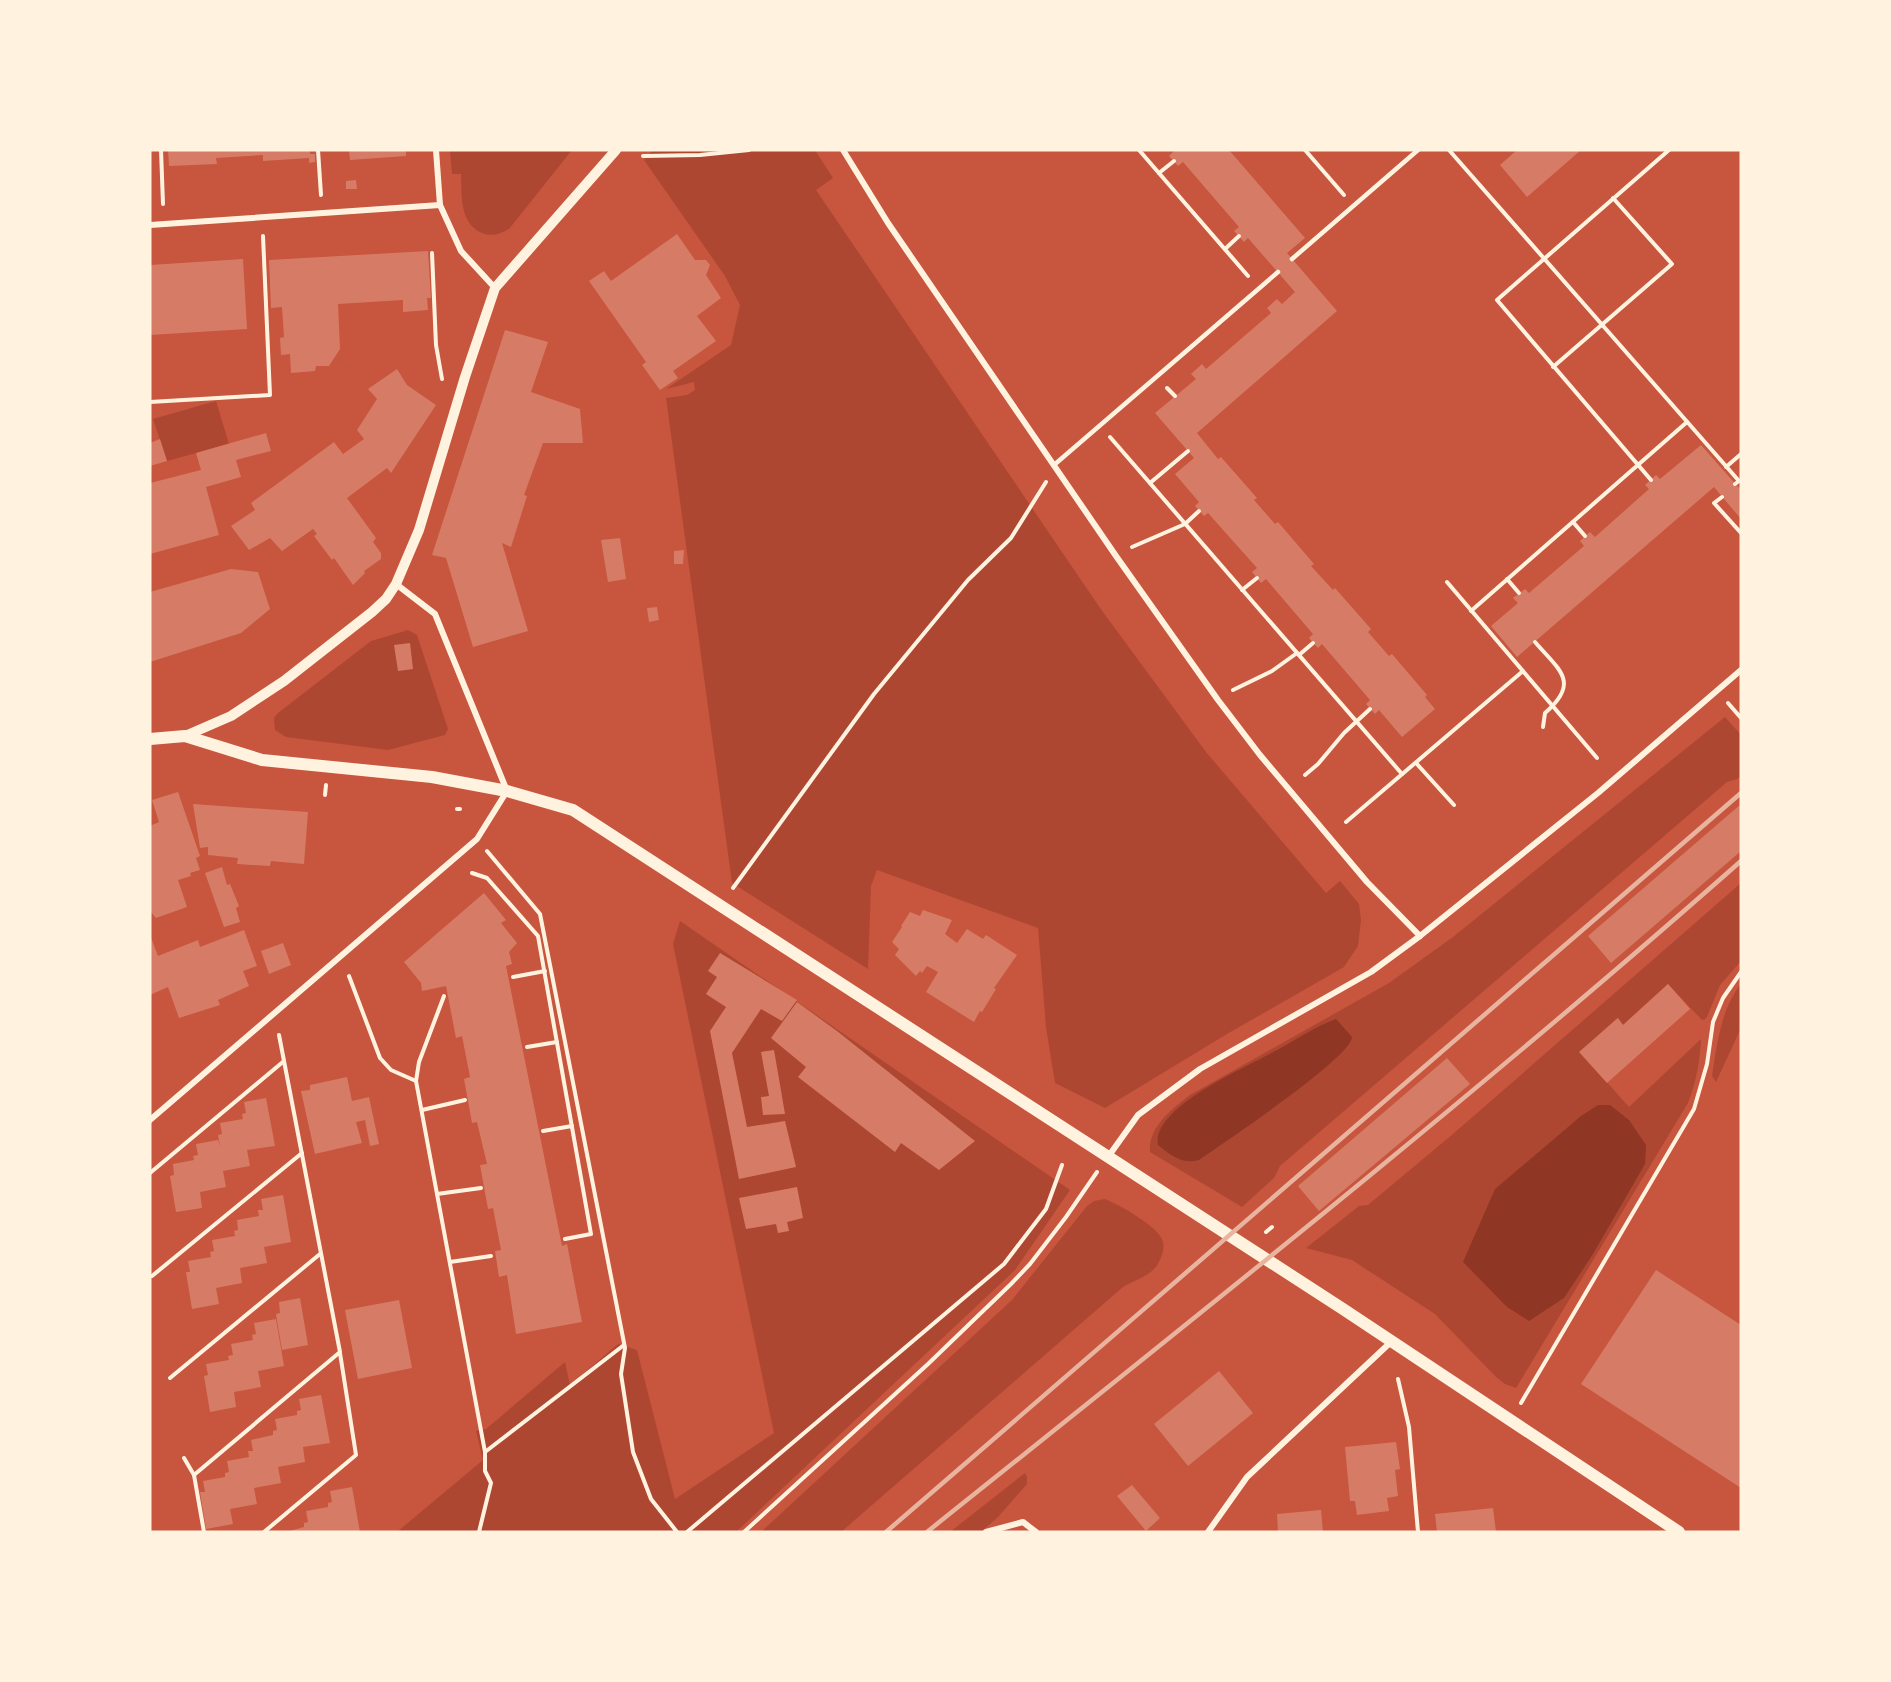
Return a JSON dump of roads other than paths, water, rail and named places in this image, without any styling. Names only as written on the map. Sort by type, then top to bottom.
[{"type":"main road","points":[[150,739],[185,735],[262,760],[432,777],[507,791],[573,810],[1392,1341],[1679,1532]]},
{"type":"street","points":[[436,150],[440,205],[461,251],[495,288]]},
{"type":"street","points":[[185,735],[231,716],[284,681],[386,599],[396,584],[419,530],[465,377],[495,288],[616,150]]},
{"type":"street","points":[[843,150],[888,223],[1116,556],[1218,700],[1274,772],[1367,882],[1420,936]]},
{"type":"street","points":[[150,225],[440,205]]},
{"type":"street","points":[[150,1120],[477,839],[507,791],[435,614],[396,584]]},
{"type":"street","points":[[1107,1157],[1138,1115],[1200,1069],[1371,972],[1420,936],[1607,786],[1741,670]]},
{"type":"street","points":[[1208,1532],[1247,1477],[1392,1341]]},
{"type":"street","points":[[986,1532],[1023,1522],[1036,1532]]},
{"type":"lane","points":[[1292,259],[1418,150]]},
{"type":"lane","points":[[1054,465],[1278,272]]},
{"type":"railway","points":[[886,1532],[1741,793]]},
{"type":"railway","points":[[927,1532],[1440,1118],[1642,948],[1741,861]]}]
